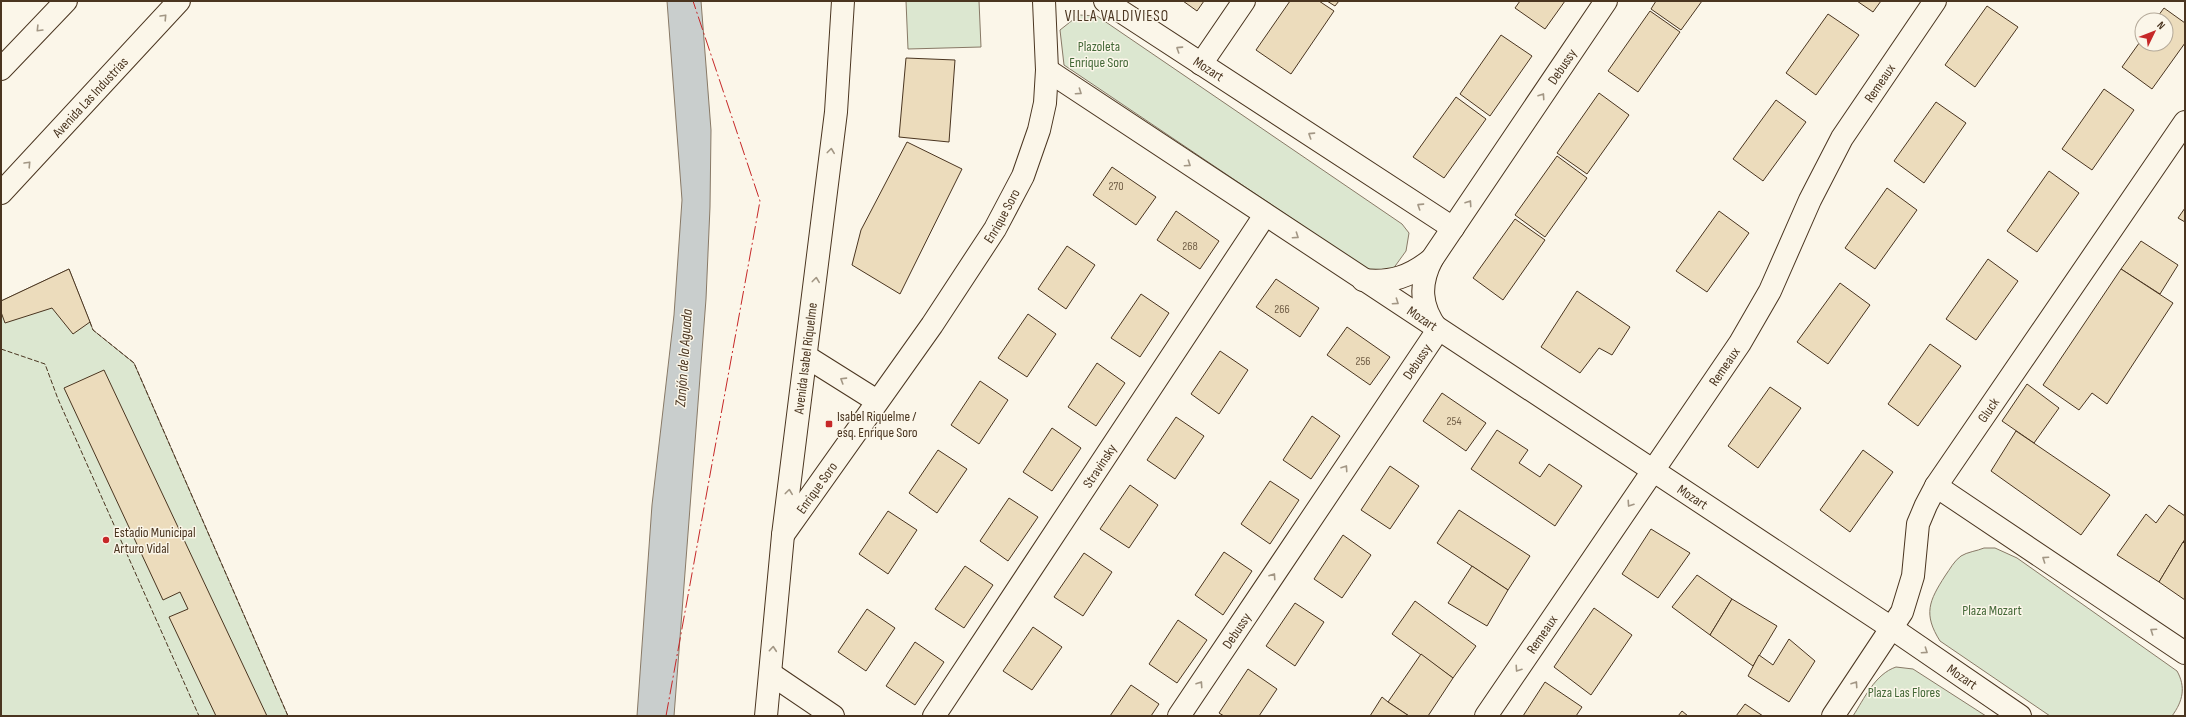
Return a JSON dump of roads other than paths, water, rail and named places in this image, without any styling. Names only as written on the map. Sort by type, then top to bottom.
[{"type":"street","points":[[1,69],[66,1]]},
{"type":"street","name":"Avenida Las Industrias","points":[[1,193],[179,1]]},
{"type":"street","name":"Avenida Isabel Riquelme","points":[[766,716],[783,535],[807,357],[836,112],[843,1]]},
{"type":"street","name":"Enrique Soro","points":[[783,535],[876,401],[932,325],[995,229],[1023,176],[1039,130],[1045,103],[1047,70],[1044,1]]},
{"type":"street","name":"Mozart","points":[[1106,1],[1453,228]]},
{"type":"street","points":[[1202,64],[1244,1]]},
{"type":"street","name":"Debussy","points":[[1179,716],[1438,330],[1430,319],[1424,306],[1422,292],[1423,280],[1432,259],[1606,1]]},
{"type":"street","name":"Remeaux","points":[[1486,716],[1755,319],[1784,262],[1816,187],[1842,138],[1935,1]]},
{"type":"street","name":"Mozart","points":[[1047,70],[1652,472],[1892,629],[2020,716]]},
{"type":"street","name":"Gluck","points":[[1833,716],[1892,629],[1909,594],[1913,576],[1918,524],[1926,504],[1936,486],[2185,122]]},
{"type":"street","name":"Stravinsky","points":[[934,716],[1266,215]]},
{"type":"street","points":[[1363,280],[1389,281],[1401,278],[1418,270],[1432,259]]},
{"type":"street","points":[[807,357],[876,401]]},
{"type":"street","points":[[1936,486],[2185,653]]},
{"type":"street","points":[[771,674],[833,716]]},
{"type":"water","name":"Zanjón de la Aguada","points":[[667,1],[701,1],[711,130],[710,207],[706,299],[674,716],[637,716],[652,505],[674,315],[682,200]]},
{"type":"place","name":"Isabel Riquelme / esq. Enrique Soro","points":[[829,424]]},
{"type":"place","name":"Estadio Municipal Arturo Vidal","points":[[106,540]]},
{"type":"district","name":"VILLA VALDIVIESO","points":[[1117,16]]},
{"type":"park label","name":"Plazoleta Enrique Soro","points":[[1099,54]]},
{"type":"park label","name":"Plaza Mozart","points":[[1992,610]]},
{"type":"park label","name":"Plaza Las Flores","points":[[1904,692]]}]
